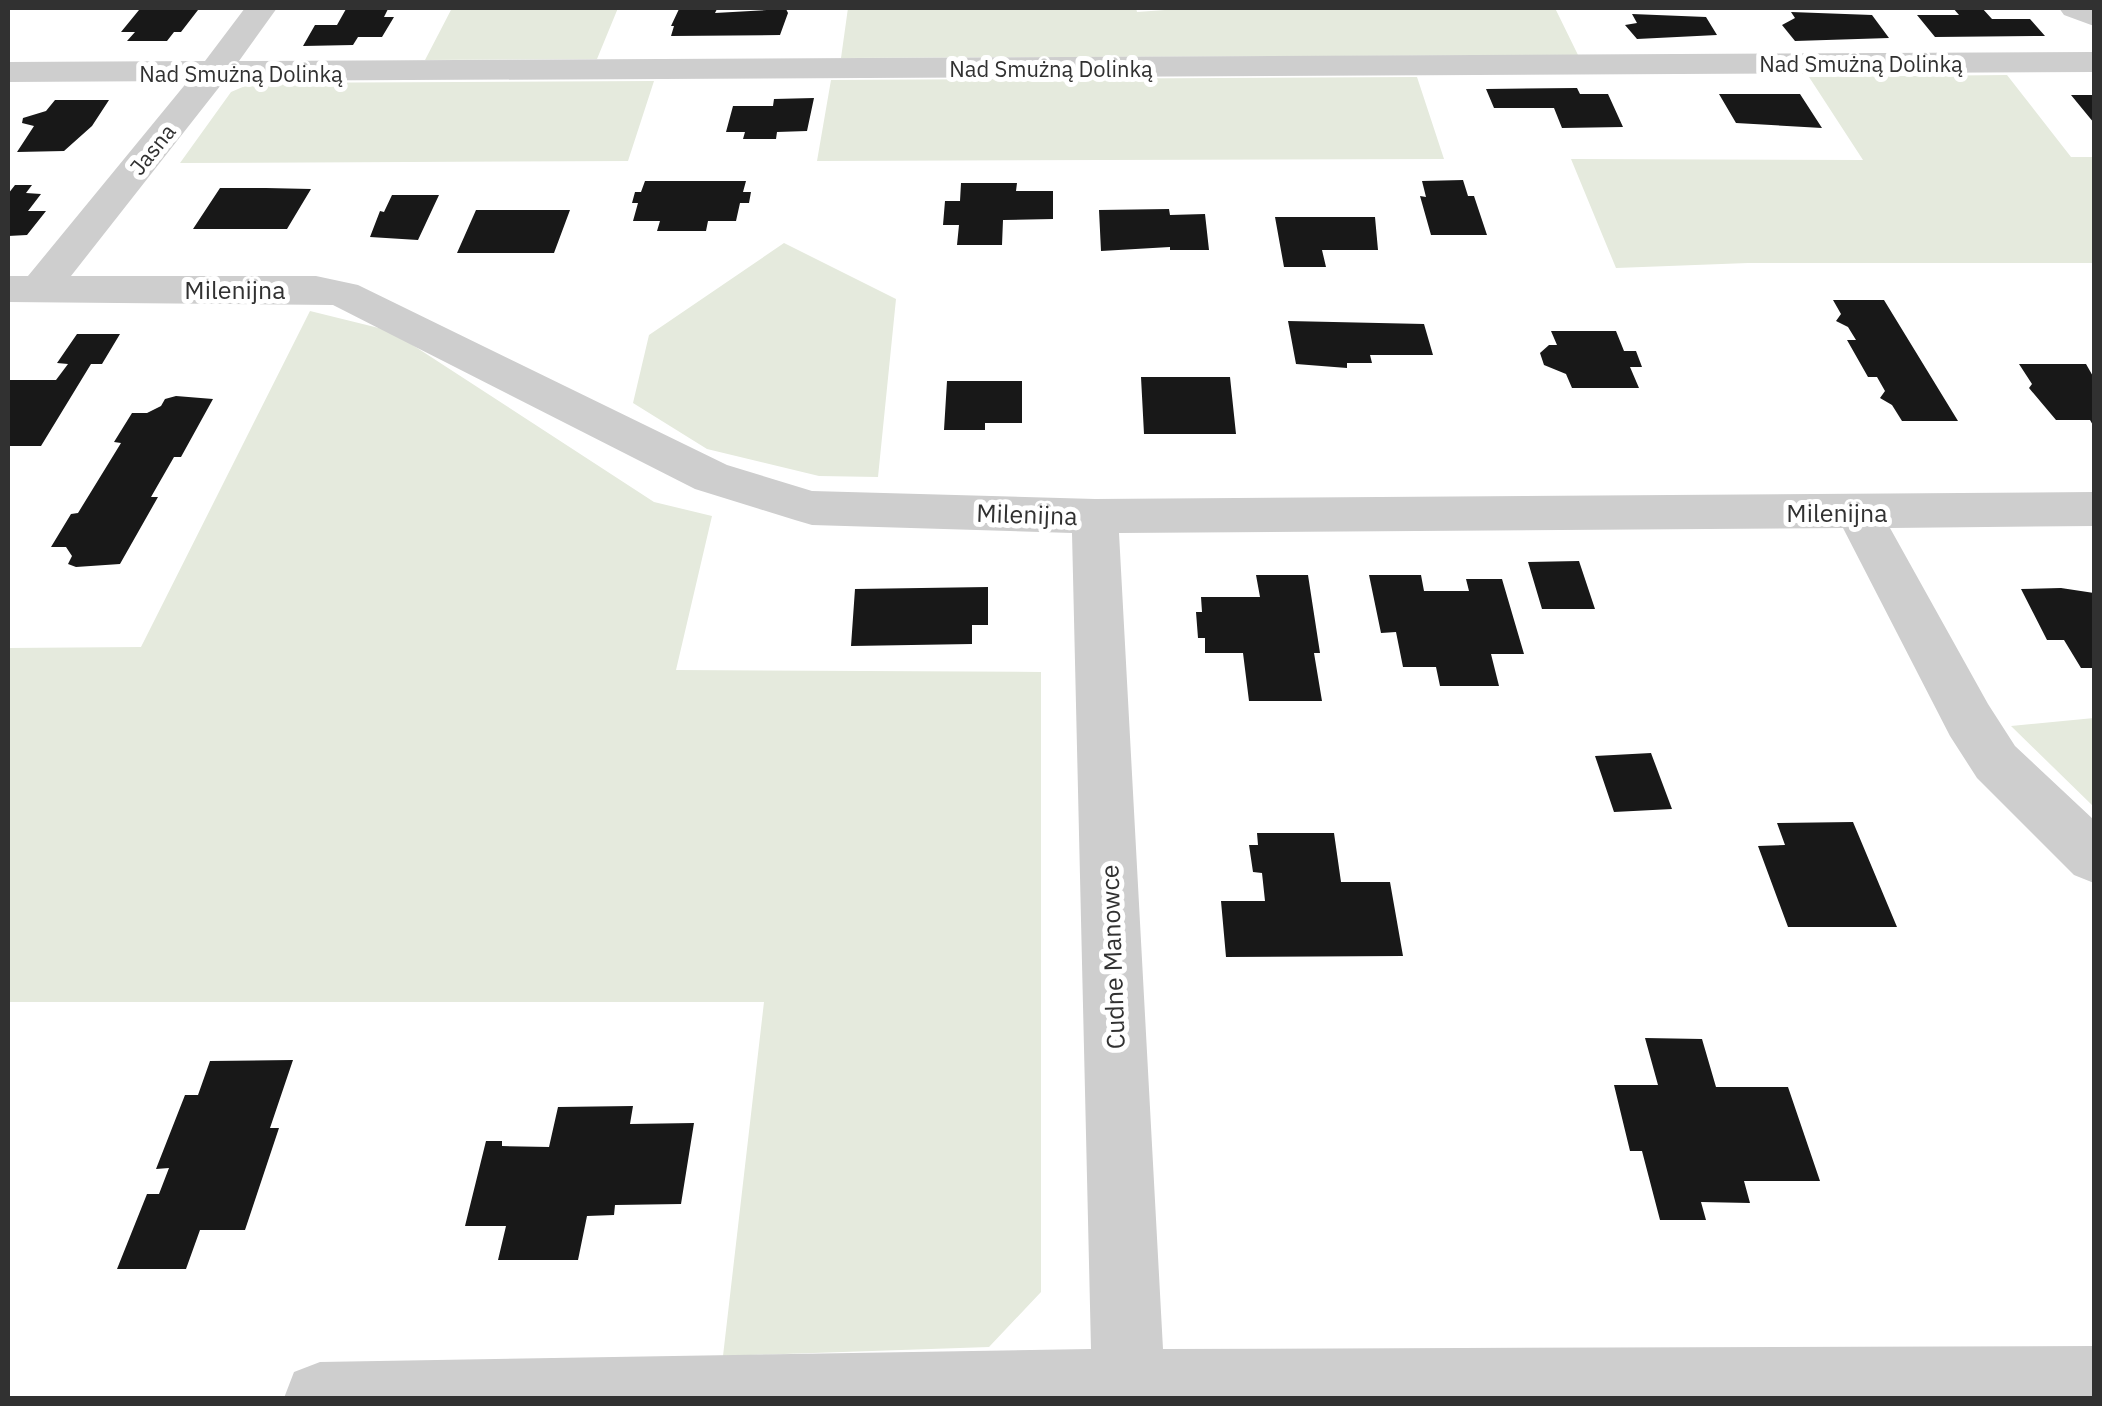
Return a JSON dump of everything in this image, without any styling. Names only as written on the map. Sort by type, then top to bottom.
[{"type":"street","name":"Jasna","points":[[24,288],[214,73],[261,8]]},
{"type":"street","points":[[2075,8],[2094,16]]},
{"type":"street","name":"Nad Smużną Dolinką","points":[[8,72],[2094,62]]},
{"type":"street","name":"Milenijna","points":[[24,288],[316,290],[344,294],[710,477],[812,508],[1096,516],[2094,509]]},
{"type":"street","points":[[1858,512],[1968,720],[1996,762],[2094,856]]},
{"type":"street","name":"Cudne Manowce","points":[[1096,516],[1128,1392]]},
{"type":"street","points":[[320,1398],[2094,1382]]},
{"type":"shaded area","points":[[452,8],[618,8],[597,59],[425,60]]},
{"type":"shaded area","points":[[848,8],[1136,8],[1137,12],[1193,8],[1555,8],[1578,55],[841,58]]},
{"type":"shaded area","points":[[2007,75],[2071,157],[2094,157],[2094,263],[1748,263],[1616,268],[1571,159],[1863,160],[1809,77]]},
{"type":"shaded area","points":[[1417,77],[1444,159],[817,161],[831,80]]},
{"type":"shaded area","points":[[654,81],[628,161],[180,163],[231,92],[252,83]]},
{"type":"shaded area","points":[[784,243],[896,299],[878,477],[819,476],[707,449],[633,403],[649,335]]},
{"type":"shaded area","points":[[310,311],[391,331],[654,502],[712,516],[676,670],[1041,672],[1041,1292],[989,1347],[723,1356],[764,1002],[8,1002],[8,648],[141,647]]},
{"type":"shaded area","points":[[2094,718],[2094,807],[2011,726]]},
{"type":"building","points":[[1953,8],[1982,8],[1992,19],[2030,19],[2045,36],[1935,37],[1917,15],[1959,15]]},
{"type":"building","points":[[346,9],[388,9],[384,17],[394,17],[382,37],[358,37],[353,45],[303,46],[315,25],[337,25]]},
{"type":"building","points":[[679,9],[717,9],[715,13],[786,9],[788,13],[780,35],[671,36]]},
{"type":"building","points":[[139,10],[198,10],[181,32],[174,32],[167,41],[127,41],[135,32],[121,32]]},
{"type":"building","points":[[1791,12],[1872,15],[1889,38],[1795,41],[1782,25],[1795,18]]},
{"type":"building","points":[[1632,14],[1706,17],[1717,35],[1637,39],[1625,25],[1637,23]]},
{"type":"building","points":[[1577,88],[1580,94],[1608,94],[1623,127],[1562,128],[1554,108],[1494,108],[1486,89]]},
{"type":"building","points":[[1719,94],[1800,94],[1822,128],[1736,123]]},
{"type":"building","points":[[2071,95],[2094,95],[2094,123]]},
{"type":"building","points":[[814,98],[807,131],[777,132],[776,139],[743,139],[745,132],[726,132],[733,106],[773,106],[774,99]]},
{"type":"building","points":[[55,100],[109,100],[92,126],[64,151],[17,152],[34,126],[22,123],[23,118],[46,111]]},
{"type":"building","points":[[1463,180],[1468,196],[1474,196],[1487,235],[1431,235],[1420,196],[1426,197],[1422,181]]},
{"type":"building","points":[[645,181],[746,181],[743,192],[751,192],[749,203],[740,203],[736,221],[708,221],[706,231],[657,231],[660,221],[633,221],[638,203],[632,203],[635,192],[641,192]]},
{"type":"building","points":[[961,183],[1017,183],[1016,191],[1053,191],[1053,219],[1003,220],[1002,245],[957,245],[959,225],[943,225],[945,201],[960,201]]},
{"type":"building","points":[[15,185],[32,185],[26,193],[41,194],[28,211],[46,211],[27,235],[8,236],[8,194]]},
{"type":"building","points":[[220,188],[311,189],[287,229],[193,229]]},
{"type":"building","points":[[392,195],[439,195],[418,240],[370,237],[380,211],[384,212]]},
{"type":"building","points":[[1169,209],[1170,215],[1205,214],[1209,250],[1170,247],[1101,251],[1099,210]]},
{"type":"building","points":[[476,210],[570,210],[554,253],[457,253]]},
{"type":"building","points":[[1275,217],[1375,217],[1378,250],[1322,250],[1326,267],[1284,267]]},
{"type":"building","points":[[1833,300],[1884,300],[1958,421],[1902,421],[1892,405],[1880,398],[1885,391],[1877,377],[1868,377],[1847,340],[1856,340],[1848,327],[1836,321],[1841,314]]},
{"type":"building","points":[[1288,321],[1424,324],[1433,355],[1370,355],[1372,363],[1347,363],[1347,368],[1296,364]]},
{"type":"building","points":[[1551,331],[1616,331],[1624,351],[1636,351],[1642,367],[1630,367],[1639,388],[1572,388],[1566,374],[1544,365],[1540,353],[1549,345],[1557,345]]},
{"type":"building","points":[[77,334],[120,334],[102,364],[91,364],[41,446],[8,446],[8,380],[56,380],[68,364],[57,363]]},
{"type":"building","points":[[2019,364],[2086,364],[2094,378],[2094,427],[2090,420],[2056,420],[2029,388],[2032,384]]},
{"type":"building","points":[[1141,377],[1230,377],[1236,434],[1144,434]]},
{"type":"building","points":[[947,381],[1022,381],[1022,423],[985,423],[985,430],[944,430]]},
{"type":"building","points":[[176,396],[213,399],[181,457],[174,457],[151,497],[158,497],[120,564],[68,564],[72,556],[66,547],[51,547],[71,514],[78,513],[121,443],[114,442],[132,413],[147,413]]},
{"type":"building","points":[[1579,561],[1595,609],[1542,609],[1528,562]]},
{"type":"building","points":[[1256,575],[1308,575],[1320,653],[1314,653],[1322,701],[1249,701],[1243,653],[1205,653],[1205,638],[1198,638],[1196,612],[1202,612],[1201,597],[1260,597]]},
{"type":"building","points":[[1369,575],[1421,575],[1424,591],[1469,591],[1466,579],[1502,579],[1524,654],[1491,654],[1499,686],[1440,686],[1436,667],[1403,667],[1396,632],[1381,633]]},
{"type":"building","points":[[988,587],[988,625],[972,625],[972,644],[851,646],[855,589]]},
{"type":"building","points":[[2061,588],[2094,593],[2094,668],[2081,668],[2064,640],[2047,640],[2021,589]]},
{"type":"building","points":[[1651,753],[1672,809],[1614,812],[1595,756]]},
{"type":"building","points":[[1853,822],[1897,927],[1788,927],[1758,846],[1785,845],[1777,823]]},
{"type":"building","points":[[1257,833],[1334,833],[1341,882],[1390,882],[1403,956],[1226,957],[1221,901],[1265,901],[1262,873],[1253,872],[1249,845],[1258,845]]},
{"type":"building","points":[[1645,1038],[1702,1039],[1716,1087],[1788,1087],[1820,1181],[1744,1181],[1750,1203],[1701,1202],[1706,1220],[1660,1220],[1642,1151],[1630,1151],[1614,1085],[1658,1085]]},
{"type":"building","points":[[293,1060],[270,1128],[279,1128],[245,1230],[200,1230],[186,1269],[117,1269],[147,1194],[159,1194],[169,1168],[156,1169],[185,1095],[198,1095],[210,1061]]},
{"type":"building","points":[[633,1106],[630,1124],[694,1123],[681,1204],[615,1205],[614,1215],[587,1216],[578,1260],[498,1260],[506,1226],[465,1226],[486,1141],[502,1141],[502,1146],[549,1147],[558,1107]]}]
